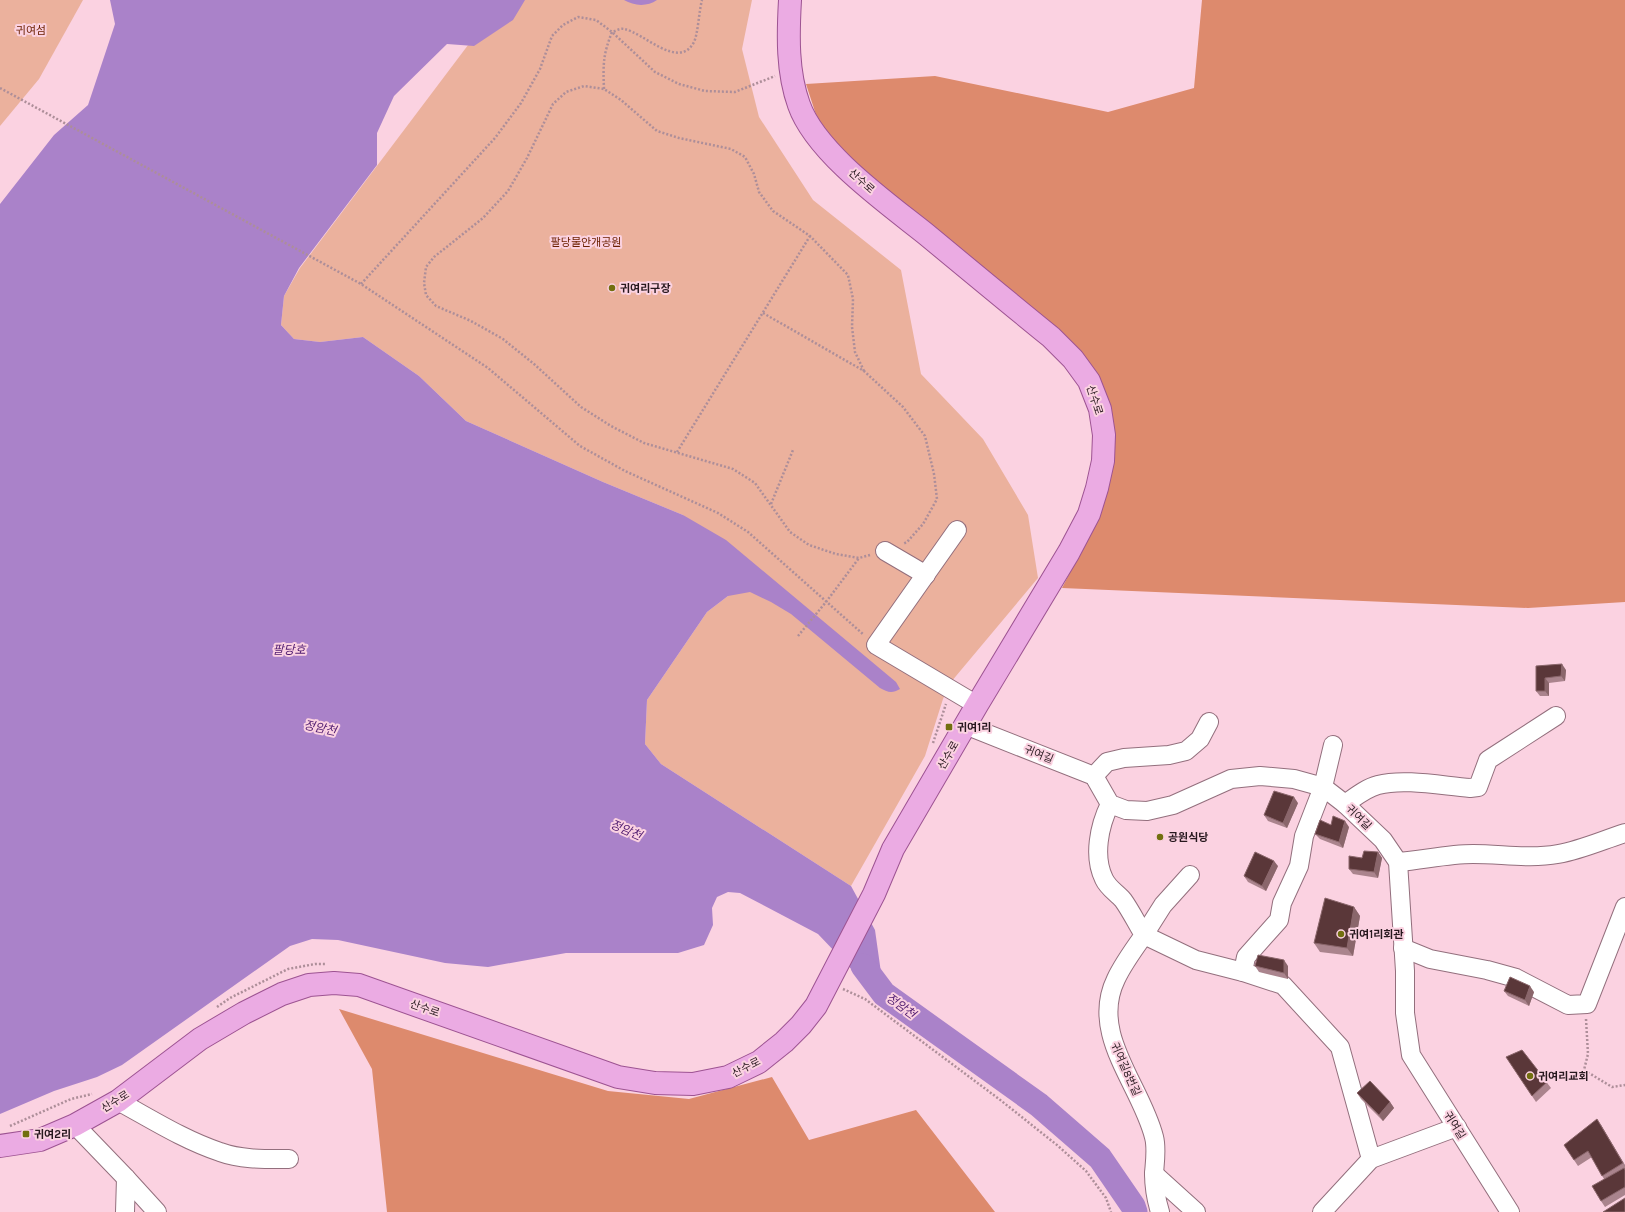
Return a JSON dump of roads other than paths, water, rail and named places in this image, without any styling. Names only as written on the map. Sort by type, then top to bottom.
[{"type":"main road","name":"산수로","points":[[4,1137],[40,1140],[75,1125],[118,1101],[200,1040],[244,1013],[282,994],[309,985],[334,983],[359,985],[618,1077],[655,1083],[693,1084],[728,1077],[759,1062],[784,1042],[801,1025],[816,1006],[874,894],[893,849],[977,705],[1065,559],[1089,514],[1103,461],[1104,435],[1100,409],[1089,381],[1073,359],[1051,337],[868,187],[832,154],[811,129],[799,105],[790,70],[788,30],[790,0]]},
{"type":"street","points":[[957,530],[876,645],[977,705]]},
{"type":"street","points":[[884,551],[926,575]]},
{"type":"street","points":[[1346,804],[1362,792],[1377,785],[1398,782],[1478,788],[1488,760],[1556,716]]},
{"type":"street","points":[[1209,722],[1200,739],[1186,751],[1169,755],[1124,758],[1107,762],[1094,776],[1110,804],[1102,819],[1099,840],[1099,867],[1105,881],[1123,901],[1144,935],[1196,960],[1243,972],[1283,985],[1340,1047],[1371,1159]]},
{"type":"street","name":"귀여길","points":[[966,725],[1094,776]]},
{"type":"street","points":[[1243,972],[1246,957],[1279,920],[1282,903],[1299,866],[1304,836],[1323,787],[1333,745]]},
{"type":"street","name":"귀여길","points":[[1110,804],[1126,810],[1147,811],[1173,805],[1232,779],[1260,776],[1294,779],[1323,787],[1346,804],[1383,840],[1398,862],[1405,1013],[1411,1055],[1510,1212]]},
{"type":"street","points":[[1398,862],[1473,854],[1533,857],[1559,854],[1625,833]]},
{"type":"street","name":"귀여길8번길","points":[[1160,1212],[1155,1194],[1154,1174],[1156,1158],[1154,1138],[1148,1118],[1114,1046],[1108,1024],[1110,1000],[1115,979],[1163,905],[1190,876]]},
{"type":"street","points":[[1403,948],[1430,959],[1487,970],[1516,978],[1568,1005],[1587,1004],[1625,907]]},
{"type":"street","points":[[118,1101],[180,1134],[220,1153],[252,1159],[289,1159]]},
{"type":"street","points":[[75,1125],[157,1212]]},
{"type":"street","points":[[1322,1212],[1371,1159],[1456,1128]]},
{"type":"street","points":[[1154,1174],[1196,1212]]},
{"type":"street","points":[[125,1212],[126,1178]]},
{"type":"water","name":"팔당호","points":[[110,0],[525,0],[513,20],[474,46],[447,44],[394,96],[377,133],[377,165],[299,268],[284,296],[281,325],[294,339],[320,342],[363,337],[419,376],[466,421],[603,482],[683,515],[726,540],[896,682],[900,689],[897,691],[890,692],[880,688],[791,614],[771,602],[750,592],[728,596],[707,612],[647,700],[645,744],[661,764],[851,886],[875,930],[884,994],[857,975],[818,934],[740,893],[728,892],[717,897],[712,908],[713,925],[704,945],[678,953],[566,953],[488,967],[445,963],[338,940],[312,939],[290,946],[122,1065],[97,1077],[54,1091],[0,1114],[0,204],[54,135],[88,105],[115,24]]},
{"type":"water","points":[[624,0],[657,0],[649,4],[640,5],[632,4]]},
{"type":"waterway","name":"정암천","points":[[863,966],[884,994],[1039,1105],[1100,1158],[1133,1206],[1135,1212]]},
{"type":"place","name":"귀여리구장","points":[[612,288]]},
{"type":"place","name":"귀여1리","points":[[949,727]]},
{"type":"place","name":"공원식당","points":[[1160,837]]},
{"type":"place","name":"귀여1리회관","points":[[1341,934]]},
{"type":"place","name":"귀여리교회","points":[[1530,1076]]},
{"type":"place","name":"귀여2리","points":[[26,1134]]},
{"type":"park label","name":"귀여섬","points":[[31,30]]},
{"type":"park label","name":"팔당물안개공원","points":[[586,242]]}]
